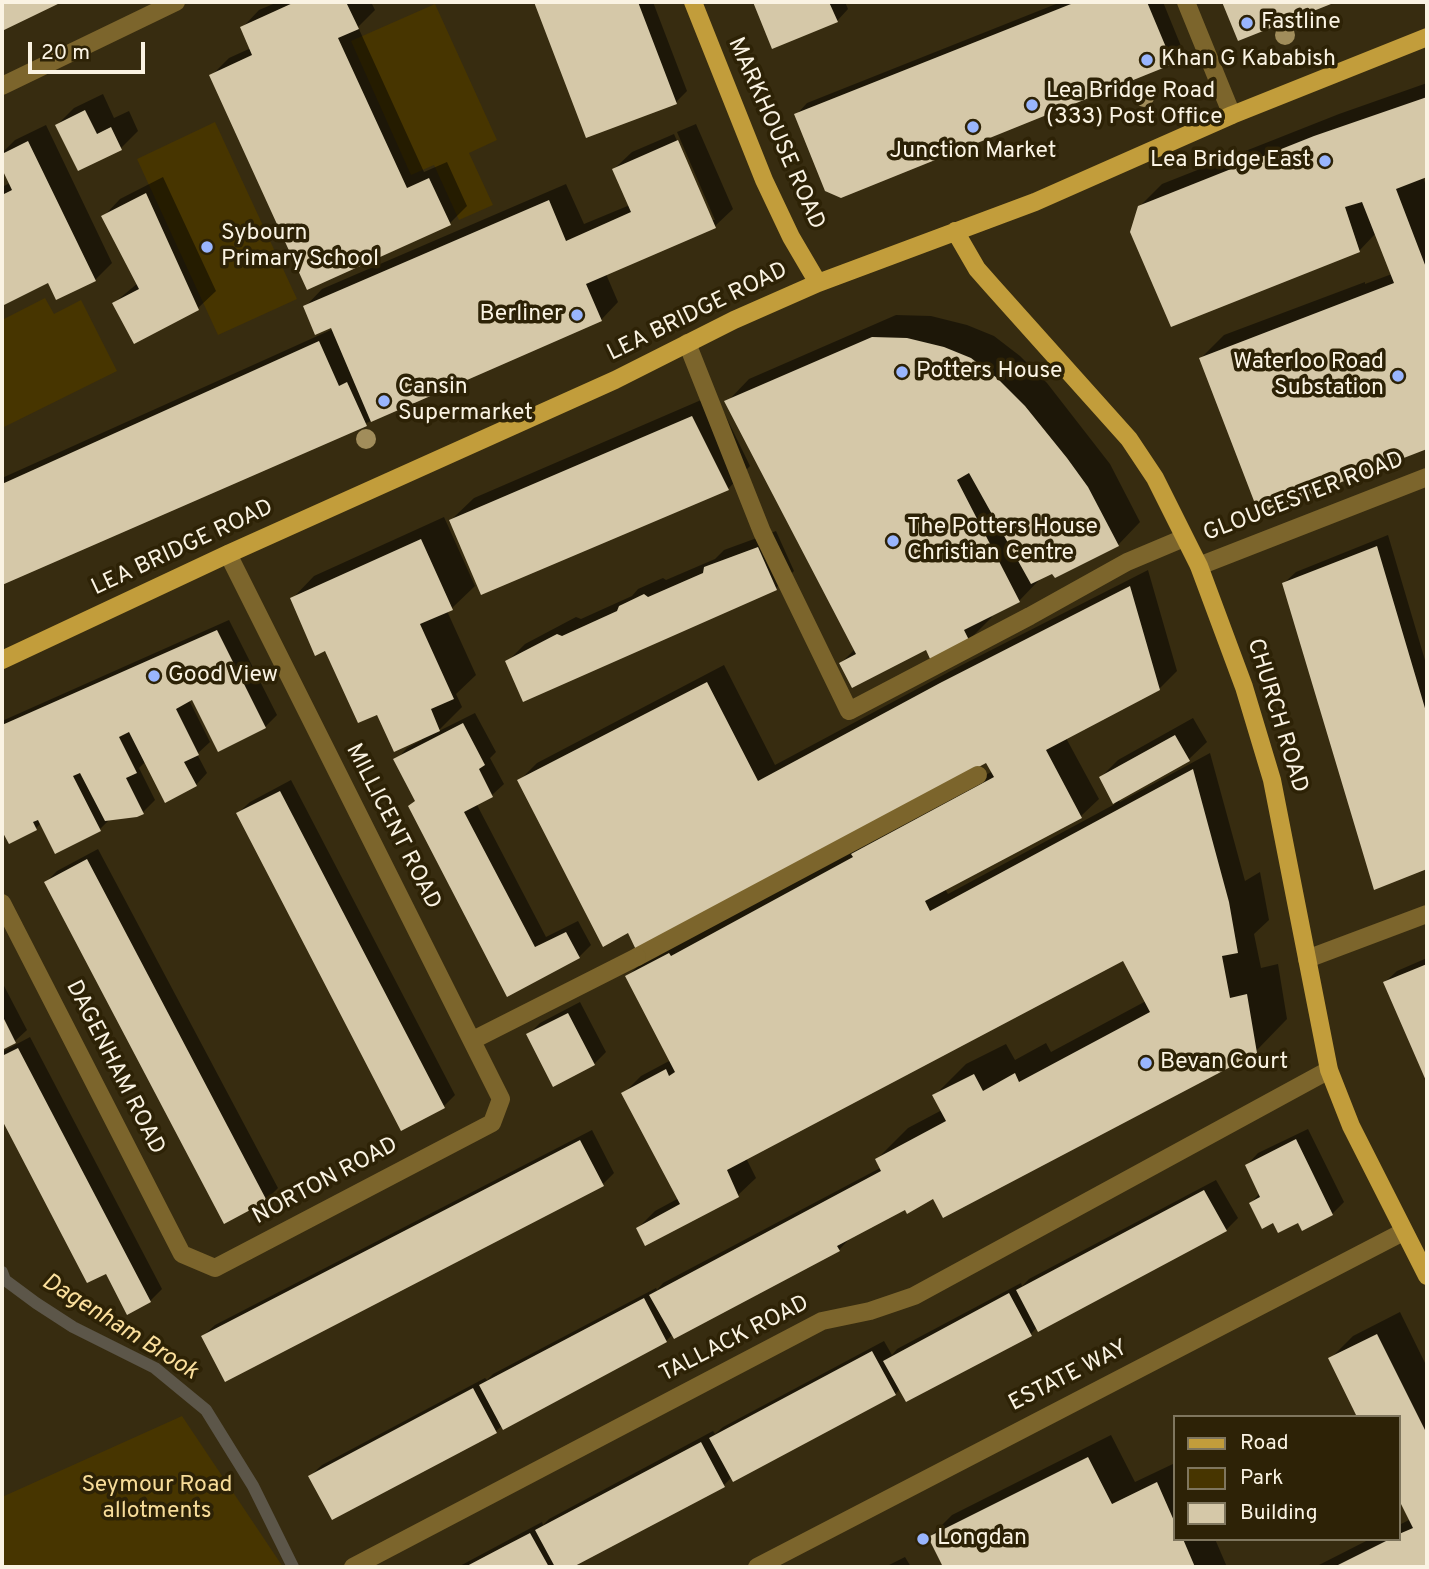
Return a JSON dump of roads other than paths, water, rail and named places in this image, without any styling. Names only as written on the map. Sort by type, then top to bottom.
[{"type":"main road","name":"MARKHOUSE ROAD","points":[[693,2],[764,180],[791,237],[818,283]]},
{"type":"main road","name":"LEA BRIDGE ROAD","points":[[2,660],[228,554],[615,380],[687,343],[818,283],[1035,202],[1232,116],[1427,37]]},
{"type":"main road","name":"CHURCH ROAD","points":[[955,230],[977,269],[1129,439],[1154,478],[1199,566],[1244,687],[1272,780],[1329,1070],[1351,1126],[1427,1276]]},
{"type":"street","points":[[2,86],[176,2]]},
{"type":"street","points":[[1186,2],[1232,116]]},
{"type":"street","points":[[687,343],[762,532],[849,711],[1127,562],[1184,538]]},
{"type":"street","name":"GLOUCESTER ROAD","points":[[1199,566],[1427,477]]},
{"type":"street","name":"MILLICENT ROAD","points":[[228,554],[501,1099],[492,1123]]},
{"type":"street","points":[[473,1040],[637,957],[978,775]]},
{"type":"street","name":"DAGENHAM ROAD","points":[[2,903],[182,1254]]},
{"type":"street","points":[[1307,960],[1427,914]]},
{"type":"street","name":"TALLACK ROAD","points":[[353,1567],[822,1321],[870,1311],[914,1296],[1329,1070]]},
{"type":"street","name":"NORTON ROAD","points":[[182,1254],[215,1268],[492,1123]]},
{"type":"street","name":"ESTATE WAY","points":[[757,1567],[1403,1232]]},
{"type":"waterway","name":"Dagenham Brook","points":[[2,1272],[5,1280],[36,1303],[73,1327],[155,1368],[206,1410],[253,1486],[293,1567]]},
{"type":"place","name":"Fastline","points":[[1247,23]]},
{"type":"place","name":"Khan G Kababish","points":[[1147,60]]},
{"type":"place","name":"Lea Bridge Road (333) Post Office","points":[[1032,105]]},
{"type":"place","name":"Junction Market","points":[[973,127]]},
{"type":"place","name":"Lea Bridge East","points":[[1325,161]]},
{"type":"place","name":"Sybourn Primary School","points":[[207,247]]},
{"type":"place","name":"Berliner","points":[[577,315]]},
{"type":"place","name":"Potters House","points":[[902,372]]},
{"type":"place","name":"Waterloo Road Substation","points":[[1398,376]]},
{"type":"place","name":"Cansin Supermarket","points":[[384,401]]},
{"type":"place","name":"The Potters House Christian Centre","points":[[893,541]]},
{"type":"place","name":"Good View","points":[[154,676]]},
{"type":"place","name":"Bevan Court","points":[[1146,1063]]},
{"type":"place","name":"Longdan","points":[[923,1539]]},
{"type":"park label","name":"Seymour Road allotments","points":[[157,1499]]}]
